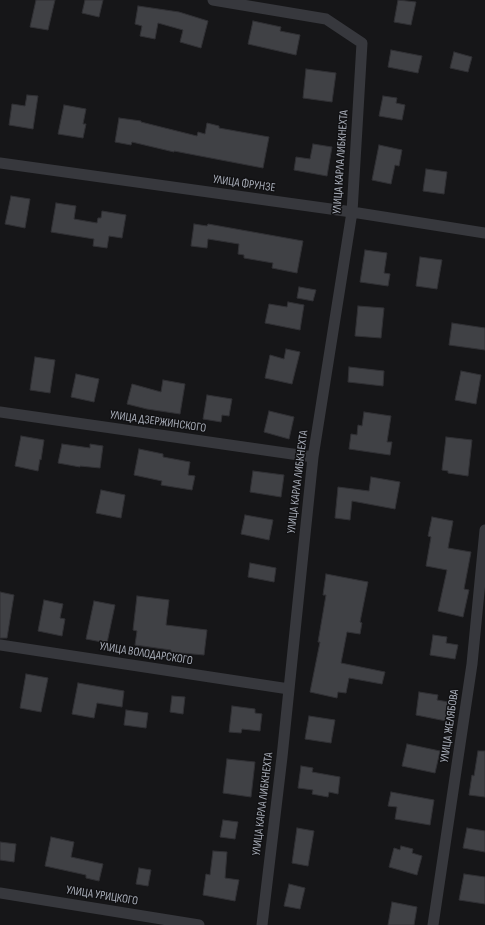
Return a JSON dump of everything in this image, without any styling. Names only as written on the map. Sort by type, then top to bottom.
[{"type":"street","name":"УЛИЦА КАРЛА ЛИБКНЕХТА","points":[[213,0],[326,19],[362,43],[352,212],[313,457],[289,689],[262,925]]},
{"type":"street","name":"УЛИЦА ФРУНЗЕ","points":[[0,164],[352,212],[485,233]]},
{"type":"street","name":"УЛИЦА ДЗЕРЖИНСКОГО","points":[[0,412],[313,457]]},
{"type":"street","name":"УЛИЦА ЖЕЛЯБОВА","points":[[433,925],[472,664],[485,530]]},
{"type":"street","name":"УЛИЦА ВОЛОДАРСКОГО","points":[[0,645],[289,689]]},
{"type":"street","name":"УЛИЦА УРИЦКОГО","points":[[0,893],[199,925]]},
{"type":"building","points":[[36,0],[55,0],[48,30],[30,27]]},
{"type":"building","points":[[85,0],[103,0],[99,17],[82,13]]},
{"type":"building","points":[[398,0],[416,2],[411,25],[394,22]]},
{"type":"building","points":[[138,6],[179,12],[208,21],[201,48],[180,42],[183,30],[158,23],[155,39],[140,36],[142,26],[135,24]]},
{"type":"building","points":[[253,21],[281,27],[280,31],[300,35],[296,55],[248,44]]},
{"type":"building","points":[[391,50],[422,56],[418,73],[388,67]]},
{"type":"building","points":[[454,52],[472,57],[468,72],[450,68]]},
{"type":"building","points":[[306,69],[336,73],[332,102],[303,98]]},
{"type":"building","points":[[27,95],[38,96],[33,129],[9,125],[12,104],[25,106]]},
{"type":"building","points":[[383,96],[397,98],[396,103],[405,105],[402,120],[379,116]]},
{"type":"building","points":[[64,105],[86,109],[83,124],[86,124],[83,138],[58,134]]},
{"type":"building","points":[[119,118],[141,121],[197,136],[198,132],[205,134],[207,123],[219,126],[219,128],[269,137],[263,168],[174,152],[132,142],[131,145],[115,142]]},
{"type":"building","points":[[313,144],[332,147],[327,176],[294,170],[296,157],[310,159]]},
{"type":"building","points":[[379,145],[402,150],[399,166],[395,165],[391,184],[372,180]]},
{"type":"building","points":[[426,169],[447,172],[444,194],[423,191]]},
{"type":"building","points":[[11,196],[30,199],[25,228],[5,224]]},
{"type":"building","points":[[56,203],[76,206],[74,219],[97,223],[98,218],[101,218],[102,211],[126,215],[122,238],[109,236],[107,248],[93,246],[94,239],[51,232]]},
{"type":"building","points":[[194,224],[207,226],[208,224],[303,241],[297,273],[272,268],[273,263],[244,258],[244,255],[238,254],[239,244],[208,239],[207,248],[191,246]]},
{"type":"building","points":[[365,250],[387,253],[384,273],[390,274],[388,286],[360,282]]},
{"type":"building","points":[[420,257],[442,260],[437,289],[416,286]]},
{"type":"building","points":[[299,287],[316,290],[313,301],[297,298]]},
{"type":"building","points":[[288,302],[304,305],[300,330],[265,323],[269,304],[287,307]]},
{"type":"building","points":[[358,306],[384,308],[381,338],[355,336]]},
{"type":"building","points":[[452,323],[485,328],[485,350],[449,345]]},
{"type":"building","points":[[286,349],[300,352],[292,384],[265,378],[270,355],[284,359]]},
{"type":"building","points":[[35,357],[55,360],[50,393],[30,390]]},
{"type":"building","points":[[349,367],[384,371],[383,386],[348,382]]},
{"type":"building","points":[[461,371],[481,375],[476,404],[455,400]]},
{"type":"building","points":[[76,374],[99,379],[94,402],[71,397]]},
{"type":"building","points":[[163,380],[185,384],[180,414],[147,409],[127,404],[132,384],[161,392]]},
{"type":"building","points":[[207,395],[232,399],[229,416],[222,415],[221,422],[203,419]]},
{"type":"building","points":[[269,411],[294,417],[289,439],[264,432]]},
{"type":"building","points":[[364,412],[391,416],[387,442],[392,442],[390,455],[349,449],[351,434],[357,435],[358,425],[362,426]]},
{"type":"building","points":[[21,436],[44,440],[38,471],[15,466]]},
{"type":"building","points":[[446,437],[472,440],[468,476],[448,473],[448,471],[442,470]]},
{"type":"building","points":[[62,444],[90,448],[90,444],[103,446],[100,468],[80,467],[58,463]]},
{"type":"building","points":[[139,449],[163,454],[163,457],[190,462],[188,475],[195,476],[192,490],[161,485],[162,481],[134,475]]},
{"type":"building","points":[[253,471],[284,475],[281,497],[250,492]]},
{"type":"building","points":[[371,477],[400,482],[395,509],[352,501],[350,520],[335,518],[338,487],[369,491]]},
{"type":"building","points":[[101,490],[125,495],[121,518],[96,513]]},
{"type":"building","points":[[245,515],[273,520],[269,540],[241,534]]},
{"type":"building","points":[[432,517],[453,521],[448,548],[471,552],[464,589],[469,590],[463,617],[438,611],[447,570],[426,566],[431,537],[428,536]]},
{"type":"building","points":[[250,563],[276,568],[274,582],[248,577]]},
{"type":"building","points":[[326,574],[368,582],[360,622],[362,623],[360,634],[347,632],[341,663],[385,672],[382,684],[349,678],[346,693],[338,692],[337,698],[310,692],[320,642],[318,642],[326,595],[323,595]]},
{"type":"building","points":[[0,592],[14,595],[7,638],[0,638]]},
{"type":"building","points":[[137,596],[169,600],[166,625],[207,630],[204,655],[171,652],[171,650],[135,645],[137,631],[133,630]]},
{"type":"building","points":[[44,600],[63,604],[60,618],[65,619],[62,636],[38,631]]},
{"type":"building","points":[[94,601],[115,605],[107,643],[86,639]]},
{"type":"building","points":[[433,635],[447,637],[446,643],[458,645],[455,659],[430,655]]},
{"type":"building","points":[[26,674],[48,678],[41,712],[20,708]]},
{"type":"building","points":[[78,683],[124,691],[122,707],[97,703],[94,718],[72,714]]},
{"type":"building","points":[[419,692],[438,695],[437,700],[449,702],[446,721],[416,715]]},
{"type":"building","points":[[172,696],[185,697],[183,714],[170,712]]},
{"type":"building","points":[[232,706],[255,709],[255,713],[262,714],[260,731],[242,729],[241,733],[229,732]]},
{"type":"building","points":[[126,710],[148,713],[146,728],[124,725]]},
{"type":"building","points":[[309,716],[335,720],[331,743],[305,739]]},
{"type":"building","points":[[407,744],[440,751],[435,773],[402,766]]},
{"type":"building","points":[[478,751],[485,751],[485,797],[469,795]]},
{"type":"building","points":[[227,759],[255,762],[251,797],[223,793]]},
{"type":"building","points":[[301,766],[313,768],[312,772],[340,777],[338,794],[329,792],[328,797],[312,794],[313,790],[298,788]]},
{"type":"building","points":[[391,792],[434,800],[430,825],[395,819],[397,807],[388,806]]},
{"type":"building","points":[[223,820],[238,822],[235,839],[220,837]]},
{"type":"building","points":[[297,828],[314,831],[308,866],[292,863]]},
{"type":"building","points":[[467,828],[485,831],[485,852],[463,848]]},
{"type":"building","points":[[51,837],[74,842],[71,857],[103,864],[99,881],[86,878],[86,875],[45,866]]},
{"type":"building","points":[[0,842],[16,844],[14,862],[0,860]]},
{"type":"building","points":[[401,846],[413,849],[412,853],[422,856],[417,875],[389,867],[394,848],[400,850]]},
{"type":"building","points":[[213,851],[227,852],[225,878],[239,880],[235,901],[203,895],[206,874],[210,875]]},
{"type":"building","points":[[139,868],[151,870],[148,886],[136,884]]},
{"type":"building","points":[[464,874],[485,877],[485,904],[459,900]]},
{"type":"building","points":[[289,884],[305,888],[300,909],[284,906]]},
{"type":"building","points":[[392,902],[417,907],[414,925],[388,925]]}]
